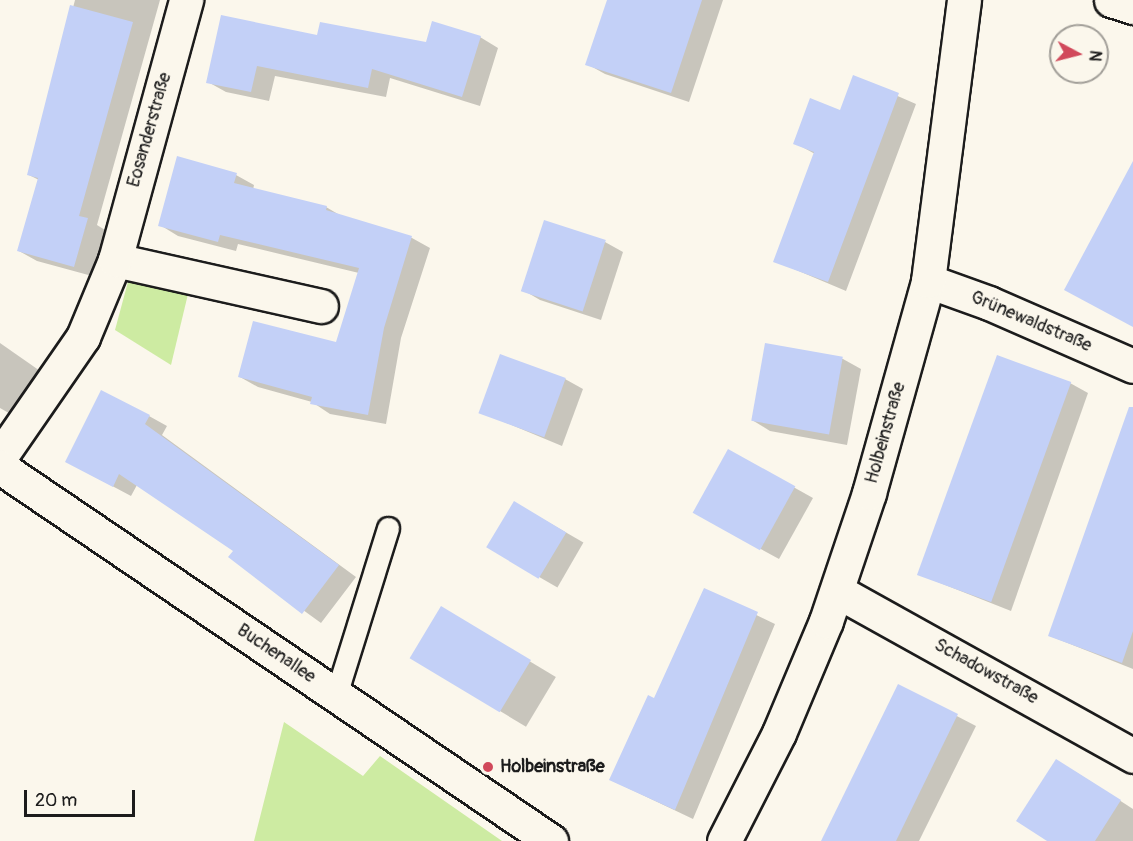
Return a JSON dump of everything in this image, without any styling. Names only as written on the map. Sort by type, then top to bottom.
[{"type":"street","name":"Eosanderstraße","points":[[0,457],[83,337],[115,260],[186,0]]},
{"type":"street","name":"Holbeinstraße","points":[[724,841],[779,733],[837,591],[869,493],[928,281],[964,0]]},
{"type":"street","points":[[1111,0],[1133,7]]},
{"type":"street","points":[[115,260],[321,306]]},
{"type":"street","name":"Grünewaldstraße","points":[[928,281],[989,303],[1133,366]]},
{"type":"street","name":"Buchenallee","points":[[0,468],[551,841]]},
{"type":"street","name":"Schadowstraße","points":[[837,591],[1133,756]]},
{"type":"lane","points":[[336,695],[388,528]]},
{"type":"green space","points":[[129,278],[188,294],[171,365],[115,330]]},
{"type":"green space","points":[[284,722],[363,776],[380,756],[502,841],[254,841]]},
{"type":"building","points":[[607,0],[702,0],[671,93],[585,65]]},
{"type":"building","points":[[70,5],[133,22],[79,216],[88,218],[74,267],[17,251],[38,178],[27,175]]},
{"type":"building","points":[[221,15],[317,35],[320,22],[426,42],[432,21],[481,36],[462,97],[372,69],[368,88],[257,66],[251,92],[206,83]]},
{"type":"building","points":[[853,75],[899,93],[828,282],[773,262],[814,152],[793,144],[810,98],[840,110]]},
{"type":"building","points":[[177,156],[237,173],[234,183],[327,206],[326,210],[412,236],[384,328],[368,415],[310,404],[312,397],[238,377],[253,321],[336,342],[359,268],[220,235],[218,242],[158,226]]},
{"type":"building","points":[[1133,161],[1133,327],[1064,290]]},
{"type":"building","points":[[544,220],[606,240],[583,311],[521,291]]},
{"type":"building","points":[[765,343],[843,357],[829,435],[751,421]]},
{"type":"building","points":[[500,354],[566,378],[544,437],[478,413]]},
{"type":"building","points":[[997,355],[1071,382],[991,602],[917,575]]},
{"type":"building","points":[[101,390],[150,415],[145,424],[339,565],[302,614],[228,557],[233,551],[119,474],[113,487],[65,462]]},
{"type":"building","points":[[1129,407],[1133,407],[1133,631],[1122,663],[1048,636]]},
{"type":"building","points":[[728,449],[795,486],[760,550],[693,513]]},
{"type":"building","points":[[514,501],[566,532],[538,579],[486,547]]},
{"type":"building","points":[[704,588],[758,612],[675,810],[609,780],[648,695],[654,698]]},
{"type":"building","points":[[441,606],[531,660],[500,712],[410,658]]},
{"type":"building","points":[[898,684],[958,714],[896,841],[821,841]]},
{"type":"building","points":[[1056,759],[1121,800],[1095,841],[1047,841],[1016,821]]},
{"type":"place","name":"Holbeinstraße","points":[[488,767]]}]
